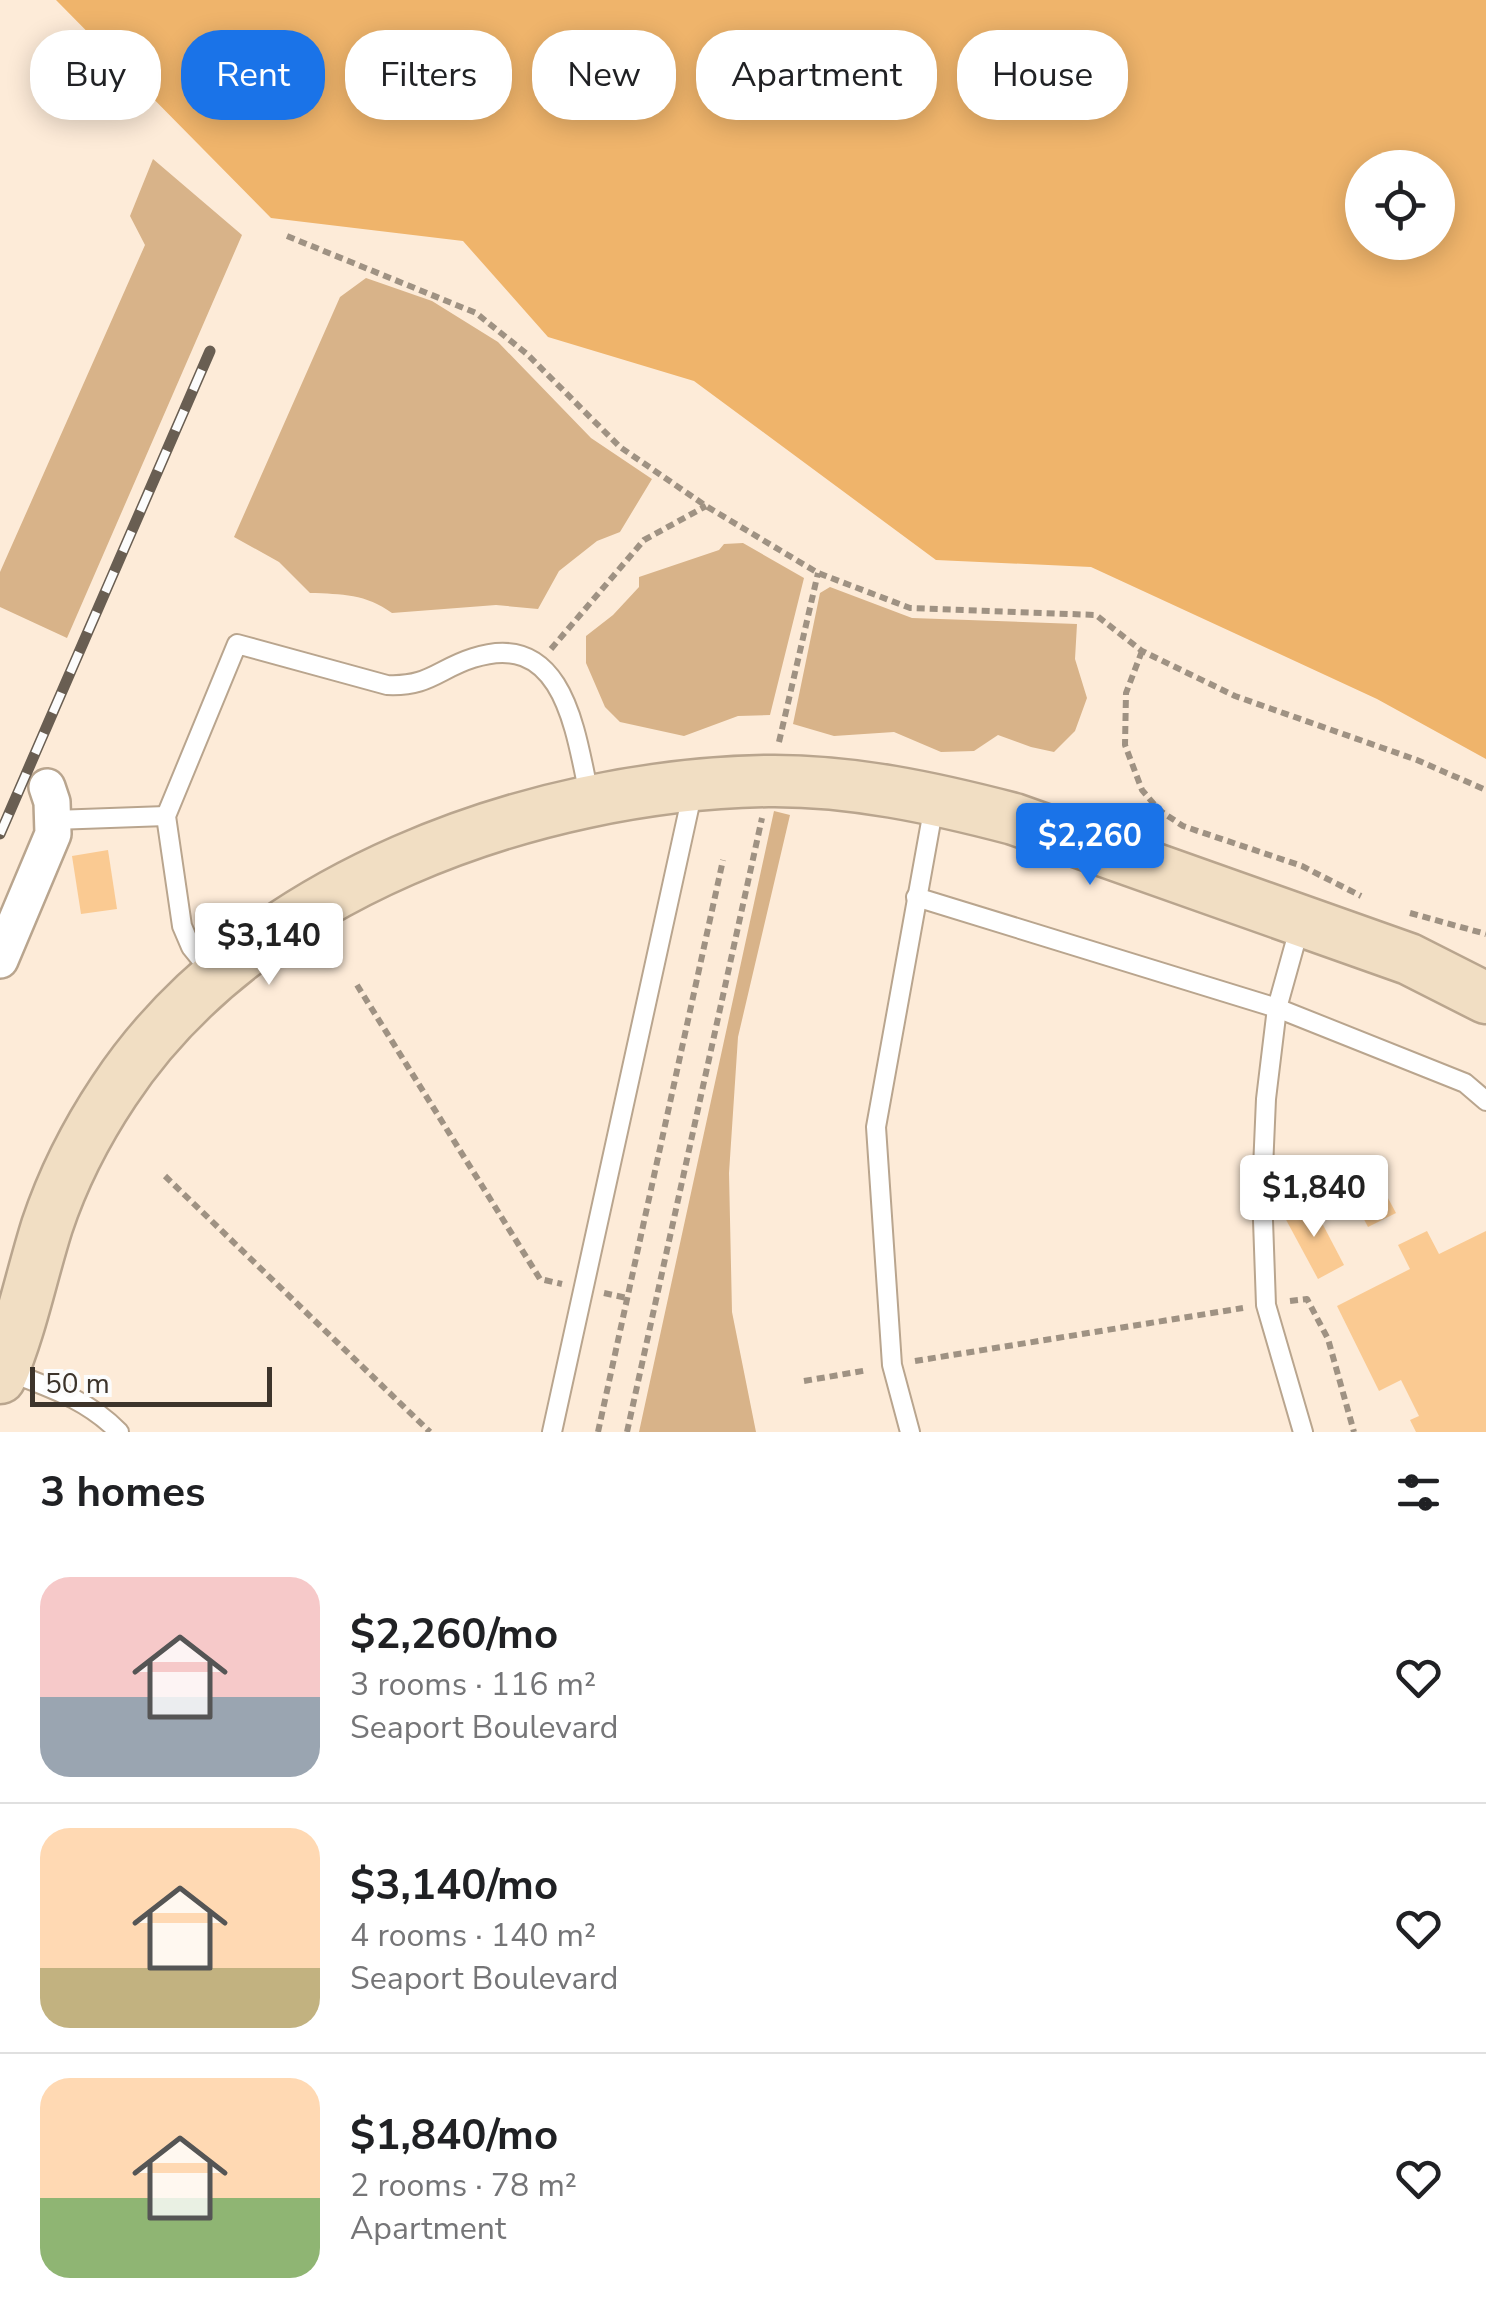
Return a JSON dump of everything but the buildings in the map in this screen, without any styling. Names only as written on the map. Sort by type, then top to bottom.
[{"type":"main road","points":[[2,1374],[23,1316],[47,1226],[86,1135],[146,1047],[216,978],[312,909],[378,871],[473,832],[590,799],[694,784],[770,781],[877,789],[934,799],[1014,819],[1302,920],[1410,959],[1486,998]]},
{"type":"street","points":[[0,960],[49,848],[50,804]]},
{"type":"lane","points":[[216,978],[192,947],[182,926],[166,816],[237,644],[388,685],[410,686],[472,658],[497,653],[539,662],[561,689],[570,711],[590,799]]},
{"type":"lane","points":[[552,1432],[694,784]]},
{"type":"lane","points":[[910,1432],[892,1365],[876,1128],[934,799]]},
{"type":"lane","points":[[50,804],[166,816]]},
{"type":"lane","points":[[916,897],[1277,1008],[1466,1082],[1486,1101]]},
{"type":"lane","points":[[1302,920],[1277,1008],[1264,1154],[1266,1305],[1303,1432]]},
{"type":"lane","points":[[2,1374],[69,1395],[93,1408],[119,1432]]},
{"type":"path","points":[[287,236],[476,313],[527,354],[620,448],[706,506],[818,573],[910,608],[1096,614],[1142,651],[1235,696],[1417,760],[1486,790]]},
{"type":"path","points":[[539,662],[644,540],[706,506]]},
{"type":"path","points":[[627,1432],[818,573]]},
{"type":"path","points":[[1142,651],[1126,693],[1125,745],[1142,790],[1159,810],[1184,826],[1302,866],[1362,897]]},
{"type":"path","points":[[598,1432],[723,860]]},
{"type":"path","points":[[1396,909],[1486,934]]},
{"type":"path","points":[[357,985],[540,1279]]},
{"type":"path","points":[[165,1176],[430,1432]]},
{"type":"path","points":[[804,1382],[1307,1299],[1328,1339],[1354,1432]]},
{"type":"shaded area","points":[[56,0],[1486,0],[1486,759],[1377,699],[1091,567],[936,560],[694,381],[548,337],[463,241],[271,218],[161,106],[161,30],[86,30]]},
{"type":"shaded area","points":[[153,159],[242,235],[67,638],[0,607],[0,572],[145,245],[130,216]]},
{"type":"shaded area","points":[[366,278],[432,301],[498,342],[591,438],[652,479],[620,532],[597,541],[559,571],[538,609],[496,605],[392,613],[363,599],[310,593],[279,562],[234,537],[340,297]]},
{"type":"shaded area","points":[[743,543],[804,578],[770,715],[738,716],[684,736],[620,722],[605,707],[586,663],[586,636],[639,587],[639,577],[719,550],[724,544]]},
{"type":"shaded area","points":[[830,587],[912,618],[1077,624],[1075,659],[1087,698],[1075,731],[1054,752],[998,735],[974,751],[941,752],[894,732],[834,736],[793,724],[820,593]]},
{"type":"shaded area","points":[[774,811],[790,815],[738,1037],[729,1173],[732,1312],[756,1432],[639,1432]]},
{"type":"railway","points":[[0,834],[210,351]]}]
